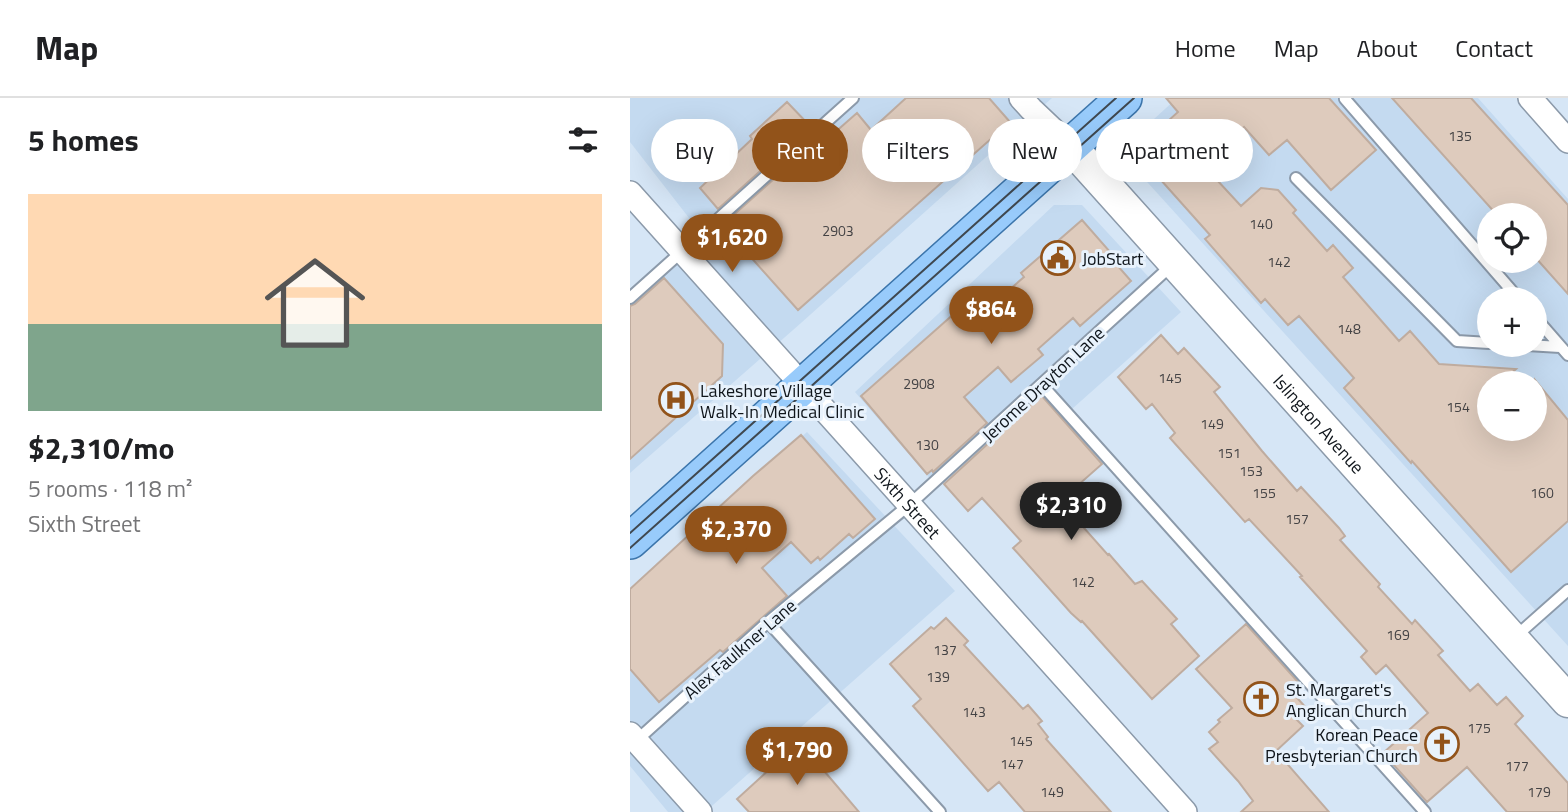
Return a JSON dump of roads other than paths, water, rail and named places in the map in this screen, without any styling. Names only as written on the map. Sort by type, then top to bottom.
[{"type":"main road","points":[[1082,135],[1124,98]]},
{"type":"main road","name":"Islington Avenue","points":[[1082,159],[1568,701]]},
{"type":"main road","points":[[630,541],[1030,182]]},
{"type":"street","points":[[1021,98],[1042,119]]},
{"type":"street","points":[[1530,98],[1568,141]]},
{"type":"street","name":"Sixth Street","points":[[630,193],[1185,812]]},
{"type":"street","points":[[632,740],[700,812]]},
{"type":"lane","points":[[630,298],[853,98]]},
{"type":"lane","points":[[1346,98],[1509,287]]},
{"type":"lane","points":[[1296,178],[1457,341],[1477,342]]},
{"type":"lane","name":"Jerome Drayton Lane","points":[[909,505],[1175,262]]},
{"type":"lane","points":[[1547,331],[1564,351]]},
{"type":"lane","points":[[1042,386],[1425,812]]},
{"type":"lane","name":"Alex Faulkner Lane","points":[[632,740],[909,505]]},
{"type":"lane","points":[[1513,639],[1568,590]]},
{"type":"lane","points":[[768,622],[940,812]]},
{"type":"tram line","points":[[630,533],[1116,98]]},
{"type":"tram line","points":[[630,548],[1134,98]]},
{"type":"place","name":"JobStart","points":[[1058,258]]},
{"type":"place","name":"Lakeshore Village Walk-In Medical Clinic","points":[[676,400]]},
{"type":"place","name":"St. Margaret's Anglican Church","points":[[1261,699]]},
{"type":"place","name":"Korean Peace Presbyterian Church","points":[[1442,744]]}]
